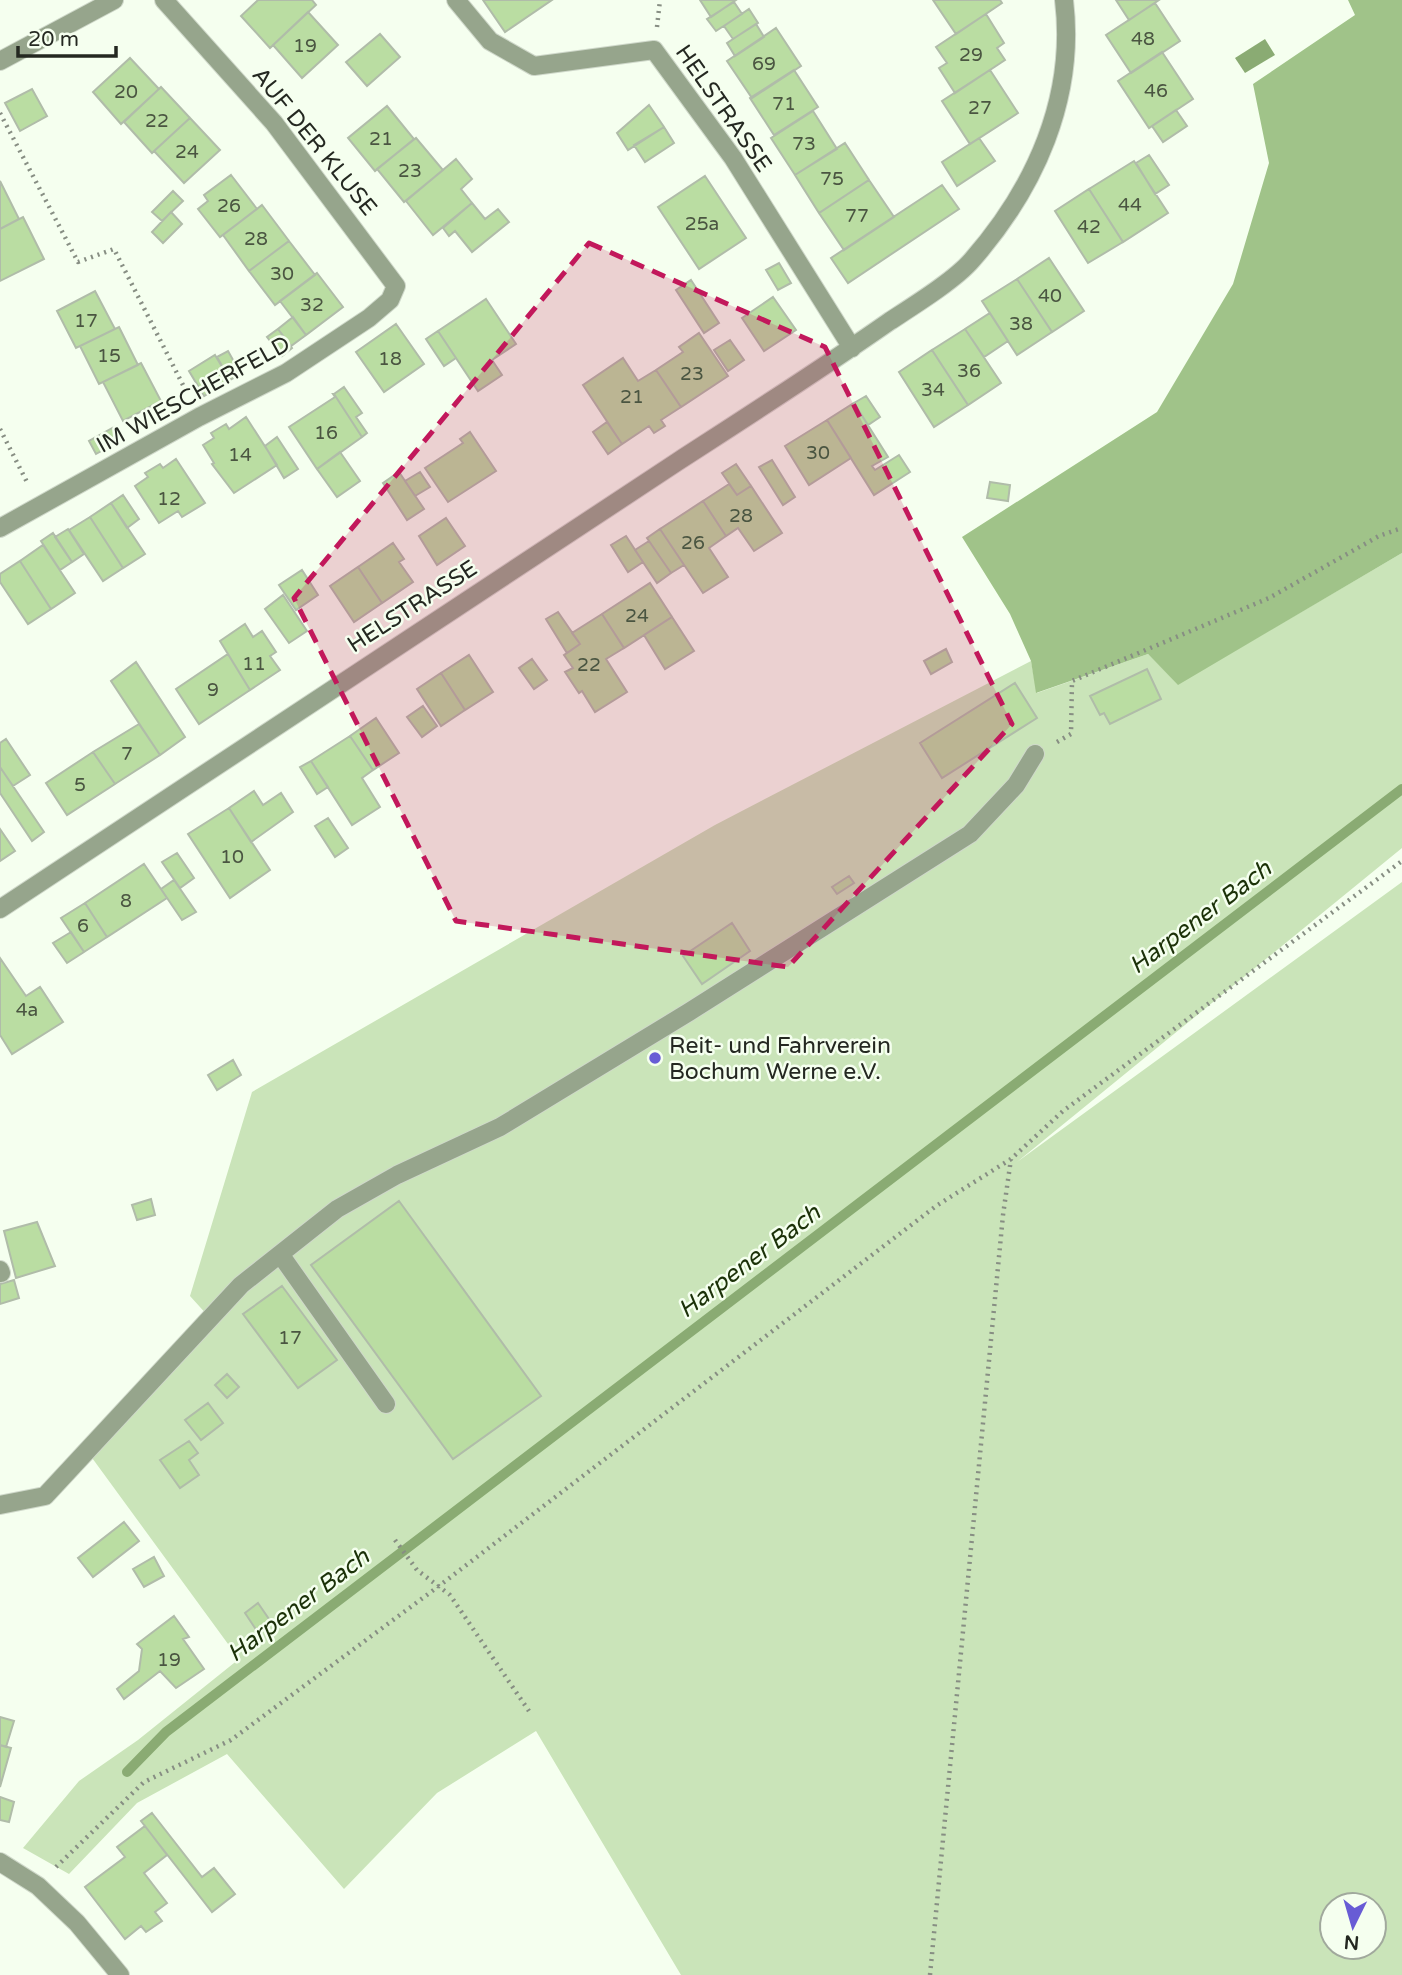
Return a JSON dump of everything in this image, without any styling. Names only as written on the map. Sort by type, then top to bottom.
[{"type":"street","points":[[0,61],[114,0]]},
{"type":"street","name":"AUF DER KLUSE","points":[[164,0],[274,123],[396,286]]},
{"type":"street","name":"HELSTRASSE","points":[[456,0],[490,41],[534,66],[654,50],[733,158],[852,348]]},
{"type":"street","name":"HELSTRASSE","points":[[0,909],[395,646],[852,348],[969,263],[1016,204],[1055,121],[1064,72],[1067,22],[1064,0]]},
{"type":"street","name":"IM WIESCHERFELD","points":[[0,528],[199,417],[286,373],[353,330],[390,300],[396,286]]},
{"type":"street","points":[[0,1505],[45,1496],[241,1285],[337,1209],[397,1175],[500,1126],[689,1012],[970,834],[1016,785],[1035,754]]},
{"type":"street","points":[[280,1254],[386,1404]]},
{"type":"street","points":[[0,1862],[38,1885],[77,1923],[120,1975]]},
{"type":"path","points":[[0,113],[78,262],[114,249],[199,417]]},
{"type":"path","points":[[0,429],[40,506]]},
{"type":"path","points":[[1035,754],[1070,734],[1072,681],[1269,598],[1379,536],[1402,528]]},
{"type":"path","points":[[38,1885],[144,1782],[232,1740],[439,1586],[936,1206],[1011,1159],[1063,1111],[1402,861]]},
{"type":"path","points":[[930,1975],[1003,1215],[1011,1159]]},
{"type":"path","points":[[395,1540],[417,1570],[450,1595],[531,1714]]},
{"type":"highlighted area","points":[[589,243],[825,347],[1012,724],[788,967],[456,921],[294,598]]},
{"type":"shaded area","points":[[1348,0],[1402,0],[1402,553],[1178,685],[1148,654],[1036,693],[1031,661],[1010,614],[962,537],[1157,412],[1233,284],[1269,163],[1253,84],[1355,15]]},
{"type":"shaded area","points":[[1265,39],[1275,55],[1245,73],[1235,58]]},
{"type":"shaded area","points":[[1402,553],[1402,848],[1017,1162],[1402,882],[1402,1975],[681,1975],[536,1731],[437,1793],[344,1889],[227,1754],[137,1803],[69,1874],[23,1848],[79,1781],[138,1740],[239,1659],[87,1451],[209,1317],[190,1296],[252,1092],[715,825],[1031,661],[1037,693],[1148,654],[1178,684]]},
{"type":"building","points":[[258,0],[312,0],[316,5],[270,48],[241,16]]},
{"type":"building","points":[[483,0],[552,0],[505,32]]},
{"type":"building","points":[[700,0],[736,0],[711,17]]},
{"type":"building","points":[[933,0],[1000,0],[1002,3],[956,34]]},
{"type":"building","points":[[1116,0],[1159,0],[1129,20]]},
{"type":"building","points":[[734,2],[742,14],[716,31],[707,19]]},
{"type":"building","points":[[1155,3],[1180,41],[1131,73],[1106,35]]},
{"type":"building","points":[[749,9],[758,23],[733,39],[724,26]]},
{"type":"building","points":[[308,12],[338,45],[302,78],[273,45]]},
{"type":"building","points":[[986,14],[1004,43],[997,48],[1005,60],[955,93],[939,68],[947,63],[936,47]]},
{"type":"building","points":[[756,24],[764,37],[735,56],[727,43]]},
{"type":"building","points":[[776,28],[801,66],[752,98],[727,61]]},
{"type":"building","points":[[380,34],[400,57],[367,86],[346,62]]},
{"type":"building","points":[[1162,52],[1193,99],[1149,128],[1118,81]]},
{"type":"building","points":[[130,58],[159,89],[121,124],[93,92]]},
{"type":"building","points":[[794,70],[818,107],[774,135],[750,98]]},
{"type":"building","points":[[990,70],[1018,113],[970,144],[942,101]]},
{"type":"building","points":[[161,87],[190,118],[152,153],[124,122]]},
{"type":"building","points":[[32,89],[47,116],[20,131],[5,103]]},
{"type":"building","points":[[649,105],[664,127],[628,150],[617,133]]},
{"type":"building","points":[[387,106],[414,139],[375,171],[348,138]]},
{"type":"building","points":[[1176,110],[1187,126],[1163,142],[1152,126]]},
{"type":"building","points":[[813,111],[837,149],[795,175],[771,138]]},
{"type":"building","points":[[190,118],[220,150],[184,183],[154,151]]},
{"type":"building","points":[[664,127],[674,143],[645,162],[634,145]]},
{"type":"building","points":[[416,138],[443,170],[404,202],[377,169]]},
{"type":"building","points":[[979,138],[995,161],[957,186],[942,162]]},
{"type":"building","points":[[845,143],[869,180],[819,213],[795,175]]},
{"type":"building","points":[[1149,155],[1169,185],[1155,194],[1136,163]]},
{"type":"building","points":[[456,159],[472,179],[461,189],[472,203],[433,235],[406,201]]},
{"type":"building","points":[[1134,161],[1168,213],[1123,242],[1089,189]]},
{"type":"building","points":[[231,175],[257,209],[220,237],[198,209],[208,201],[204,195]]},
{"type":"building","points":[[705,176],[746,238],[699,269],[658,207]]},
{"type":"building","points":[[869,180],[894,217],[844,250],[819,213]]},
{"type":"building","points":[[0,181],[19,219],[0,229]]},
{"type":"building","points":[[942,185],[959,209],[848,283],[831,258]]},
{"type":"building","points":[[1089,189],[1123,242],[1088,263],[1055,211]]},
{"type":"building","points":[[173,191],[183,201],[162,221],[152,212]]},
{"type":"building","points":[[472,203],[485,219],[498,209],[509,222],[472,252],[455,231],[449,236],[443,228]]},
{"type":"building","points":[[262,205],[289,241],[249,271],[223,235]]},
{"type":"building","points":[[171,212],[182,224],[163,243],[152,232]]},
{"type":"building","points":[[23,217],[44,259],[0,281],[0,229]]},
{"type":"building","points":[[289,241],[315,275],[275,305],[249,271]]},
{"type":"building","points":[[1049,258],[1084,311],[1052,332],[1017,279]]},
{"type":"building","points":[[779,263],[791,283],[778,290],[766,270]]},
{"type":"building","points":[[317,273],[343,307],[306,335],[280,301]]},
{"type":"building","points":[[1017,279],[1052,332],[1017,355],[982,301]]},
{"type":"building","points":[[691,280],[719,323],[704,333],[676,290]]},
{"type":"building","points":[[95,291],[115,329],[76,348],[57,311]]},
{"type":"building","points":[[773,297],[796,330],[764,351],[742,318]]},
{"type":"building","points":[[486,299],[516,344],[492,360],[502,375],[478,391],[438,331]]},
{"type":"building","points":[[990,313],[1008,341],[984,357],[965,329]]},
{"type":"building","points":[[293,317],[306,335],[291,346],[278,329]]},
{"type":"building","points":[[396,324],[424,364],[384,392],[356,352]]},
{"type":"building","points":[[119,327],[138,365],[99,384],[80,346]]},
{"type":"building","points":[[278,329],[292,348],[282,356],[267,337]]},
{"type":"building","points":[[965,329],[1001,383],[968,405],[932,350]]},
{"type":"building","points":[[438,331],[456,358],[444,366],[426,339]]},
{"type":"building","points":[[699,333],[728,376],[681,407],[656,370],[683,352],[679,347]]},
{"type":"building","points":[[730,340],[744,360],[728,371],[714,350]]},
{"type":"building","points":[[932,350],[968,405],[934,427],[899,372]]},
{"type":"building","points":[[228,351],[241,374],[230,380],[217,357]]},
{"type":"building","points":[[215,355],[230,380],[204,396],[189,371]]},
{"type":"building","points":[[623,358],[638,381],[656,370],[681,407],[661,420],[665,426],[654,433],[649,426],[622,444],[583,385]]},
{"type":"building","points":[[141,363],[161,401],[123,421],[103,382]]},
{"type":"building","points":[[344,387],[362,413],[356,417],[367,433],[362,437],[334,394]]},
{"type":"building","points":[[333,394],[362,437],[317,469],[289,427],[335,397]]},
{"type":"building","points":[[866,396],[880,417],[868,425],[854,403]]},
{"type":"building","points":[[854,403],[888,457],[872,466],[875,470],[899,455],[910,472],[874,495],[827,420]]},
{"type":"building","points":[[246,417],[277,465],[234,493],[212,464],[214,463],[203,445],[214,438],[211,433],[226,424],[229,429]]},
{"type":"building","points":[[827,420],[851,458],[809,485],[785,446]]},
{"type":"building","points":[[607,422],[622,444],[608,454],[593,432]]},
{"type":"building","points":[[114,427],[121,440],[96,454],[89,441]]},
{"type":"building","points":[[470,432],[496,471],[448,502],[425,468],[463,443],[460,439]]},
{"type":"building","points":[[277,437],[298,469],[284,478],[265,446]]},
{"type":"building","points":[[340,452],[360,481],[337,497],[317,469]]},
{"type":"building","points":[[176,459],[205,503],[182,517],[178,511],[159,523],[135,486],[148,477],[145,473],[160,464],[163,468]]},
{"type":"building","points":[[772,460],[795,497],[783,505],[759,467]]},
{"type":"building","points":[[736,464],[751,486],[737,495],[722,473]]},
{"type":"building","points":[[399,472],[424,509],[407,520],[383,483]]},
{"type":"building","points":[[420,472],[430,487],[415,496],[405,481]]},
{"type":"building","points":[[990,482],[1010,485],[1008,501],[987,498]]},
{"type":"building","points":[[729,484],[737,495],[751,486],[782,533],[754,551],[738,528],[726,536],[703,501]]},
{"type":"building","points":[[123,495],[139,519],[127,528],[111,503]]},
{"type":"building","points":[[703,501],[726,536],[709,548],[728,577],[703,593],[660,529]]},
{"type":"building","points":[[111,503],[145,554],[123,568],[90,517]]},
{"type":"building","points":[[90,517],[123,568],[103,581],[69,530]]},
{"type":"building","points":[[446,518],[465,546],[437,565],[419,536]]},
{"type":"building","points":[[68,529],[84,554],[72,562],[55,537]]},
{"type":"building","points":[[660,529],[684,565],[671,573],[647,538]]},
{"type":"building","points":[[53,533],[72,562],[60,570],[41,541]]},
{"type":"building","points":[[626,536],[643,562],[628,572],[611,545]]},
{"type":"building","points":[[649,541],[671,573],[657,583],[635,550]]},
{"type":"building","points":[[393,543],[404,559],[399,562],[413,582],[382,603],[358,567]]},
{"type":"building","points":[[43,545],[75,593],[51,609],[20,561]]},
{"type":"building","points":[[20,561],[51,609],[28,624],[0,582],[0,574]]},
{"type":"building","points":[[358,567],[382,603],[354,622],[330,586]]},
{"type":"building","points":[[302,570],[318,595],[296,610],[279,585]]},
{"type":"building","points":[[650,583],[672,617],[624,648],[602,614]]},
{"type":"building","points":[[283,595],[307,631],[289,643],[265,609]]},
{"type":"building","points":[[558,612],[580,644],[567,653],[546,619]]},
{"type":"building","points":[[602,614],[624,648],[606,659],[627,692],[595,712],[582,691],[579,693],[565,672],[573,668],[564,655],[580,644],[572,633]]},
{"type":"building","points":[[672,617],[694,651],[665,669],[644,635]]},
{"type":"building","points":[[245,624],[253,637],[262,631],[276,652],[270,656],[280,670],[250,690],[220,641]]},
{"type":"building","points":[[946,649],[952,662],[931,674],[924,661]]},
{"type":"building","points":[[228,654],[250,690],[199,724],[176,689]]},
{"type":"building","points":[[469,655],[493,692],[465,710],[441,673]]},
{"type":"building","points":[[532,659],[547,680],[534,689],[519,668]]},
{"type":"building","points":[[136,662],[185,737],[160,755],[111,681]]},
{"type":"building","points":[[1147,669],[1161,699],[1110,724],[1104,713],[1100,715],[1090,696]]},
{"type":"building","points":[[441,673],[465,710],[441,726],[417,689]]},
{"type":"building","points":[[1015,683],[1037,718],[942,778],[920,743]]},
{"type":"building","points":[[423,706],[437,726],[422,737],[407,717]]},
{"type":"building","points":[[376,718],[399,753],[373,770],[350,736]]},
{"type":"building","points":[[139,724],[160,755],[115,784],[93,752]]},
{"type":"building","points":[[350,736],[373,770],[362,778],[380,807],[352,825],[311,761]]},
{"type":"building","points":[[6,739],[30,775],[13,786],[0,767],[0,743]]},
{"type":"building","points":[[93,752],[115,784],[67,815],[46,783]]},
{"type":"building","points":[[311,761],[328,787],[317,794],[300,767]]},
{"type":"building","points":[[0,767],[44,832],[32,841],[0,793]]},
{"type":"building","points":[[254,791],[263,805],[281,793],[293,812],[251,842],[229,808]]},
{"type":"building","points":[[229,808],[270,870],[230,898],[188,834]]},
{"type":"building","points":[[328,818],[348,848],[335,857],[315,826]]},
{"type":"building","points":[[0,829],[15,851],[0,861]]},
{"type":"building","points":[[177,853],[194,878],[180,888],[162,862]]},
{"type":"building","points":[[144,864],[167,898],[107,937],[85,903]]},
{"type":"building","points":[[849,876],[854,883],[837,894],[832,887]]},
{"type":"building","points":[[174,880],[196,912],[182,920],[161,889]]},
{"type":"building","points":[[85,903],[107,937],[84,952],[61,918]]},
{"type":"building","points":[[732,923],[750,951],[702,984],[683,956]]},
{"type":"building","points":[[71,932],[84,952],[67,963],[53,943]]},
{"type":"building","points":[[0,958],[26,996],[40,987],[63,1022],[12,1054],[0,1035]]},
{"type":"building","points":[[233,1060],[241,1075],[217,1090],[208,1075]]},
{"type":"building","points":[[151,1199],[155,1215],[137,1220],[132,1205]]},
{"type":"building","points":[[399,1201],[541,1396],[453,1459],[311,1265]]},
{"type":"building","points":[[37,1222],[55,1266],[16,1278],[4,1231]]},
{"type":"building","points":[[14,1280],[19,1298],[0,1304],[0,1284]]},
{"type":"building","points":[[282,1286],[337,1360],[298,1388],[243,1314]]},
{"type":"building","points":[[227,1374],[239,1387],[227,1398],[215,1385]]},
{"type":"building","points":[[208,1403],[223,1423],[201,1440],[185,1420]]},
{"type":"building","points":[[189,1441],[198,1453],[189,1460],[199,1475],[180,1488],[160,1460]]},
{"type":"building","points":[[124,1522],[139,1541],[93,1577],[78,1558]]},
{"type":"building","points":[[154,1557],[164,1576],[144,1587],[133,1569]]},
{"type":"building","points":[[258,1603],[271,1622],[257,1631],[245,1613]]},
{"type":"building","points":[[174,1616],[189,1637],[183,1639],[204,1669],[176,1688],[160,1671],[124,1699],[117,1689],[139,1671],[142,1649],[137,1644]]},
{"type":"building","points":[[0,1717],[14,1721],[6,1747],[0,1745]]},
{"type":"building","points":[[0,1745],[11,1748],[0,1787]]},
{"type":"building","points":[[0,1797],[14,1802],[9,1822],[0,1820]]},
{"type":"building","points":[[152,1813],[202,1877],[214,1868],[235,1894],[212,1912],[141,1821]]},
{"type":"building","points":[[145,1826],[167,1855],[144,1873],[167,1903],[155,1912],[162,1921],[146,1932],[141,1926],[125,1939],[85,1887],[125,1857],[117,1847]]},
{"type":"waterway","name":"Harpener Bach","points":[[127,1772],[166,1732],[1402,789]]},
{"type":"place","name":"Reit- und Fahrverein Bochum Werne e.V.","points":[[655,1058]]}]
